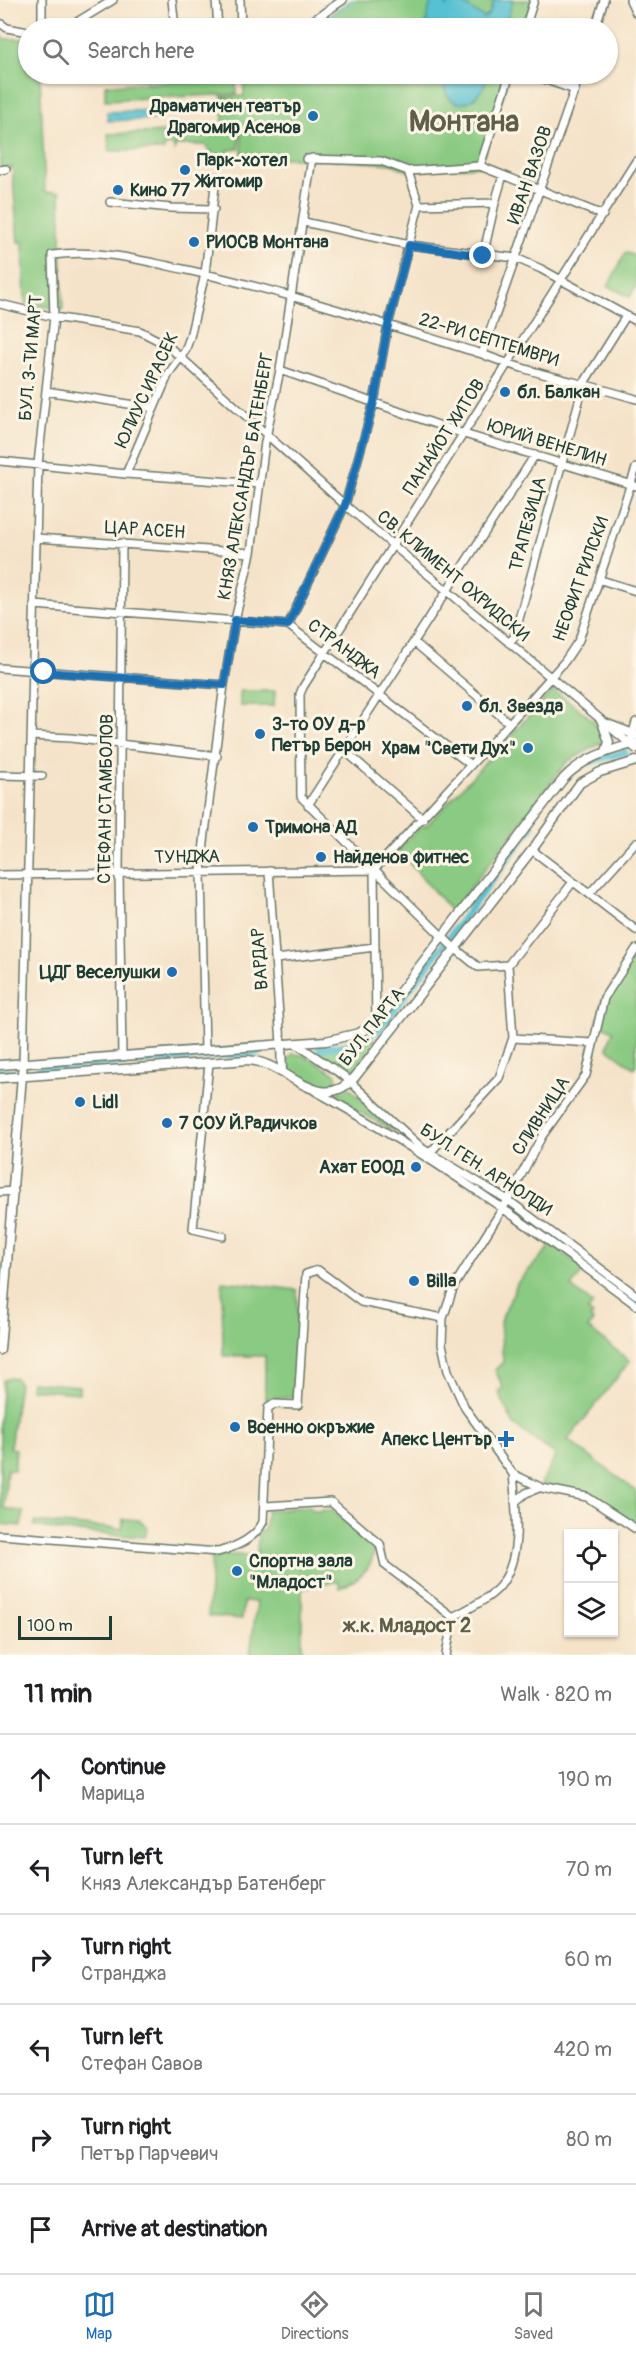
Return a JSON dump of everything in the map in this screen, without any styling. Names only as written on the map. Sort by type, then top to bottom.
[{"type":"main road","points":[[602,722],[634,741]]},
{"type":"main road","points":[[602,722],[609,742],[606,752]]},
{"type":"main road","name":"БУЛ. ПАРТА","points":[[312,1090],[333,1091],[351,1081],[564,778],[581,762],[634,741]]},
{"type":"main road","name":"БУЛ. ПАРТА","points":[[0,1065],[295,1043],[344,1038],[366,1030],[376,1023],[532,850],[580,783],[600,771],[636,761]]},
{"type":"main road","points":[[282,1060],[295,1043]]},
{"type":"main road","points":[[281,1044],[282,1072]]},
{"type":"main road","points":[[0,1078],[255,1061],[282,1072],[312,1090]]},
{"type":"main road","name":"БУЛ. 3-ТИ МАРТ","points":[[0,1350],[3,1268],[14,1191],[23,1063]]},
{"type":"street","points":[[42,0],[42,18]]},
{"type":"street","points":[[82,18],[105,2],[113,0]]},
{"type":"street","points":[[172,0],[174,18]]},
{"type":"street","points":[[216,0],[217,18]]},
{"type":"street","points":[[240,0],[241,18]]},
{"type":"street","points":[[317,18],[343,0]]},
{"type":"street","points":[[528,18],[534,0]]},
{"type":"street","points":[[598,18],[604,0]]},
{"type":"street","points":[[630,0],[636,13]]},
{"type":"street","points":[[0,23],[7,28],[18,30]]},
{"type":"street","points":[[480,166],[507,84]]},
{"type":"street","points":[[558,84],[575,90]]},
{"type":"street","name":"ИВАН ВАЗОВ","points":[[482,354],[577,84]]},
{"type":"street","name":"КНЯЗ АЛЕКСАНДЪР БАТЕНБЕРГ","points":[[206,1050],[201,872],[224,685],[235,620],[251,554],[266,435],[280,370],[304,222],[309,159],[381,161],[408,171]]},
{"type":"street","name":"ПАНАЙОТ ХИТОВ","points":[[308,805],[300,794],[300,694],[393,543],[636,161]]},
{"type":"street","points":[[288,625],[345,505],[374,402],[388,325],[419,205],[408,171],[451,170],[480,166],[603,215]]},
{"type":"street","points":[[483,256],[503,175]]},
{"type":"street","name":"ЮЛИУС ИРАСЕК","points":[[126,474],[169,373],[181,357],[190,337],[205,274],[216,177]]},
{"type":"street","points":[[110,202],[171,208],[214,209]]},
{"type":"street","points":[[419,205],[495,203]]},
{"type":"street","points":[[304,222],[409,245],[483,256],[516,258],[636,321]]},
{"type":"street","name":"22-РИ СЕПТЕМВРИ","points":[[52,255],[99,252],[205,274],[291,296],[388,325],[482,354],[508,365],[584,383],[636,399]]},
{"type":"street","name":"БУЛ. 3-ТИ МАРТ","points":[[23,1063],[38,464],[54,317],[52,255]]},
{"type":"street","name":"СВ. КЛИМЕНТ ОХРИДСКИ","points":[[0,304],[54,317],[140,331],[167,345],[345,505],[393,543],[446,592],[602,722]]},
{"type":"street","name":"ТРАПЕЗИЦА","points":[[509,643],[514,637],[560,462],[584,383],[626,316]]},
{"type":"street","name":"ЮРИЙ ВЕНЕЛИН","points":[[280,370],[464,434],[633,485]]},
{"type":"street","points":[[46,391],[154,408]]},
{"type":"street","points":[[507,965],[478,967],[448,943],[308,805],[535,455]]},
{"type":"street","points":[[0,461],[126,474],[259,484]]},
{"type":"street","name":"НЕОФИТ РИЛСКИ","points":[[374,870],[423,819],[550,677],[579,640],[633,485],[636,468]]},
{"type":"street","name":"ЦАР АСЕН","points":[[36,538],[251,554]]},
{"type":"street","name":"СТЕФАН СТАМБОЛОВ","points":[[122,543],[119,873],[122,1056]]},
{"type":"street","points":[[601,580],[636,591]]},
{"type":"street","name":"СТРАНДЖА","points":[[34,605],[288,625],[471,765]]},
{"type":"street","points":[[414,642],[509,723]]},
{"type":"street","points":[[0,668],[224,685]]},
{"type":"street","points":[[634,741],[636,722]]},
{"type":"street","points":[[31,736],[71,738],[217,756]]},
{"type":"street","points":[[344,750],[423,819]]},
{"type":"street","points":[[0,775],[42,776]]},
{"type":"street","points":[[589,894],[636,842]]},
{"type":"street","points":[[532,850],[636,930]]},
{"type":"street","points":[[374,870],[376,1023]]},
{"type":"street","name":"ТУНДЖА","points":[[0,875],[374,870]]},
{"type":"street","name":"ВАРДАР","points":[[269,871],[281,1044]]},
{"type":"street","points":[[427,1156],[491,1090],[499,1078],[513,1038],[507,965],[573,882]]},
{"type":"street","points":[[276,959],[375,946]]},
{"type":"street","name":"СЛИВНИЦА","points":[[513,1474],[465,1408],[452,1382],[443,1354],[443,1318],[451,1293],[466,1263],[506,1203],[542,1136],[586,1075],[604,998],[636,949]]},
{"type":"street","points":[[513,1038],[592,1043]]},
{"type":"street","name":"БУЛ. ГЕН. АРНОЛДИ","points":[[295,1043],[351,1081],[427,1156]]},
{"type":"street","points":[[209,1063],[193,1229],[223,1236]]},
{"type":"street","name":"БУЛ. ГЕН. АРНОЛДИ","points":[[312,1090],[374,1124],[506,1203],[636,1295]]},
{"type":"street","points":[[0,1192],[14,1191]]},
{"type":"street","name":"БУЛ. ГЕН. АРНОЛДИ","points":[[506,1203],[636,1304]]},
{"type":"street","points":[[0,1535],[218,1552],[251,1537],[261,1526],[265,1506],[268,1408],[273,1404],[298,1405],[306,1274],[313,1269],[318,1270],[361,1302],[443,1318]]},
{"type":"street","points":[[446,1655],[453,1617],[488,1597],[500,1586],[514,1560],[513,1474],[542,1488],[587,1497],[636,1529]]},
{"type":"street","points":[[515,1502],[526,1493],[542,1488]]},
{"type":"street","points":[[265,1506],[331,1502],[380,1544],[385,1565],[453,1617]]},
{"type":"green space","points":[[352,0],[533,0],[527,18],[324,18]]},
{"type":"green space","points":[[0,35],[5,39],[18,39],[18,84],[40,84],[45,192],[60,192],[63,310],[25,303],[23,242],[18,242],[12,167],[0,168]]},
{"type":"green space","points":[[236,84],[237,94],[105,100],[105,85]]},
{"type":"green space","points":[[243,84],[507,84],[480,166],[408,171],[392,164],[312,158],[242,158],[241,126],[223,126],[222,97],[244,96]]},
{"type":"green space","points":[[239,130],[239,149],[228,150],[228,155],[213,155],[205,145],[177,145],[174,150],[174,145],[164,146],[164,150],[109,151],[108,134]]},
{"type":"green space","points":[[626,252],[636,257],[636,285],[630,297],[608,286]]},
{"type":"green space","points":[[553,690],[593,721],[603,735],[603,742],[567,762],[452,912],[398,850],[420,826],[426,826]]},
{"type":"green space","points":[[240,691],[275,691],[274,706],[240,706]]},
{"type":"green space","points":[[636,951],[636,1065],[634,1068],[607,1048],[613,1031],[597,1023],[603,999]]},
{"type":"green space","points":[[373,1039],[376,1041],[351,1077],[317,1050],[355,1047]]},
{"type":"green space","points":[[293,1054],[303,1055],[336,1074],[337,1084],[325,1088],[319,1087],[289,1073],[286,1061]]},
{"type":"green space","points":[[349,1087],[395,1132],[332,1096]]},
{"type":"green space","points":[[552,1245],[585,1269],[571,1287],[593,1304],[588,1311],[593,1315],[590,1318],[593,1321],[588,1328],[630,1361],[568,1440],[636,1491],[636,1525],[585,1493],[541,1484],[556,1455],[514,1425],[498,1391],[503,1388],[495,1370],[503,1362],[500,1322],[518,1282]]},
{"type":"green space","points":[[222,1281],[297,1290],[298,1354],[293,1397],[265,1399],[265,1356],[223,1356]]},
{"type":"green space","points":[[7,1378],[15,1378],[19,1383],[10,1448],[16,1449],[14,1470],[7,1469],[4,1508],[24,1512],[21,1526],[0,1524],[0,1419],[3,1381]]},
{"type":"green space","points":[[31,1382],[79,1386],[79,1393],[30,1389]]},
{"type":"green space","points":[[309,1506],[313,1511],[332,1510],[374,1548],[371,1562],[363,1573],[340,1588],[338,1581],[302,1589],[302,1655],[250,1655],[257,1602],[244,1601],[242,1619],[208,1616],[212,1555],[257,1555],[258,1532],[264,1531],[267,1511]]},
{"type":"green space","points":[[123,1519],[139,1520],[148,1527],[145,1537],[62,1531],[34,1526],[35,1522],[122,1529]]},
{"type":"water","points":[[431,0],[442,0],[447,6],[453,0],[458,0],[484,18],[427,18]]},
{"type":"water","points":[[494,0],[513,0],[507,18],[484,18],[489,14]]},
{"type":"water","points":[[444,84],[485,84],[477,96],[461,103],[454,102]]},
{"type":"water","points":[[157,110],[157,119],[108,121],[107,112]]},
{"type":"waterway","points":[[328,18],[354,0]]},
{"type":"waterway","points":[[590,762],[625,752]]},
{"type":"waterway","points":[[319,1049],[357,1043],[379,1030],[531,828]]},
{"type":"waterway","points":[[38,1069],[259,1053]]},
{"type":"waterway","points":[[0,1071],[9,1071]]},
{"type":"place","name":"Драматичен театър Драгомир Асенов","points":[[313,116]]},
{"type":"place","name":"Парк-хотел Житомир","points":[[185,170]]},
{"type":"place","name":"Кино 77","points":[[118,190]]},
{"type":"place","name":"РИОСВ Монтана","points":[[194,242]]},
{"type":"place","name":"бл. Балкан","points":[[505,392]]},
{"type":"place","name":"бл. Звезда","points":[[467,706]]},
{"type":"place","name":"3-то ОУ д-р Петър Берон","points":[[260,734]]},
{"type":"place","name":"Храм \"Свети Дух\"","points":[[528,748]]},
{"type":"place","name":"Тримона АД","points":[[253,827]]},
{"type":"place","name":"Найденов фитнес","points":[[321,857]]},
{"type":"place","name":"ЦДГ Веселушки","points":[[172,972]]},
{"type":"place","name":"Lidl","points":[[80,1102]]},
{"type":"place","name":"7 СОУ Й.Радичков","points":[[167,1123]]},
{"type":"place","name":"Ахат ЕООД","points":[[416,1167]]},
{"type":"place","name":"Billa","points":[[414,1281]]},
{"type":"place","name":"Военно окръжие","points":[[235,1427]]},
{"type":"place","name":"Апекс Център","points":[[506,1439]]},
{"type":"place","name":"Спортна зала \"Младост\"","points":[[237,1571]]},
{"type":"district","name":"Монтана","points":[[464,121]]},
{"type":"district","name":"ж.к. Младост 2","points":[[407,1625]]},
{"type":"route","points":[[44,672],[224,685],[235,620],[288,625],[345,505],[374,402],[388,325],[409,245],[483,256]]}]
